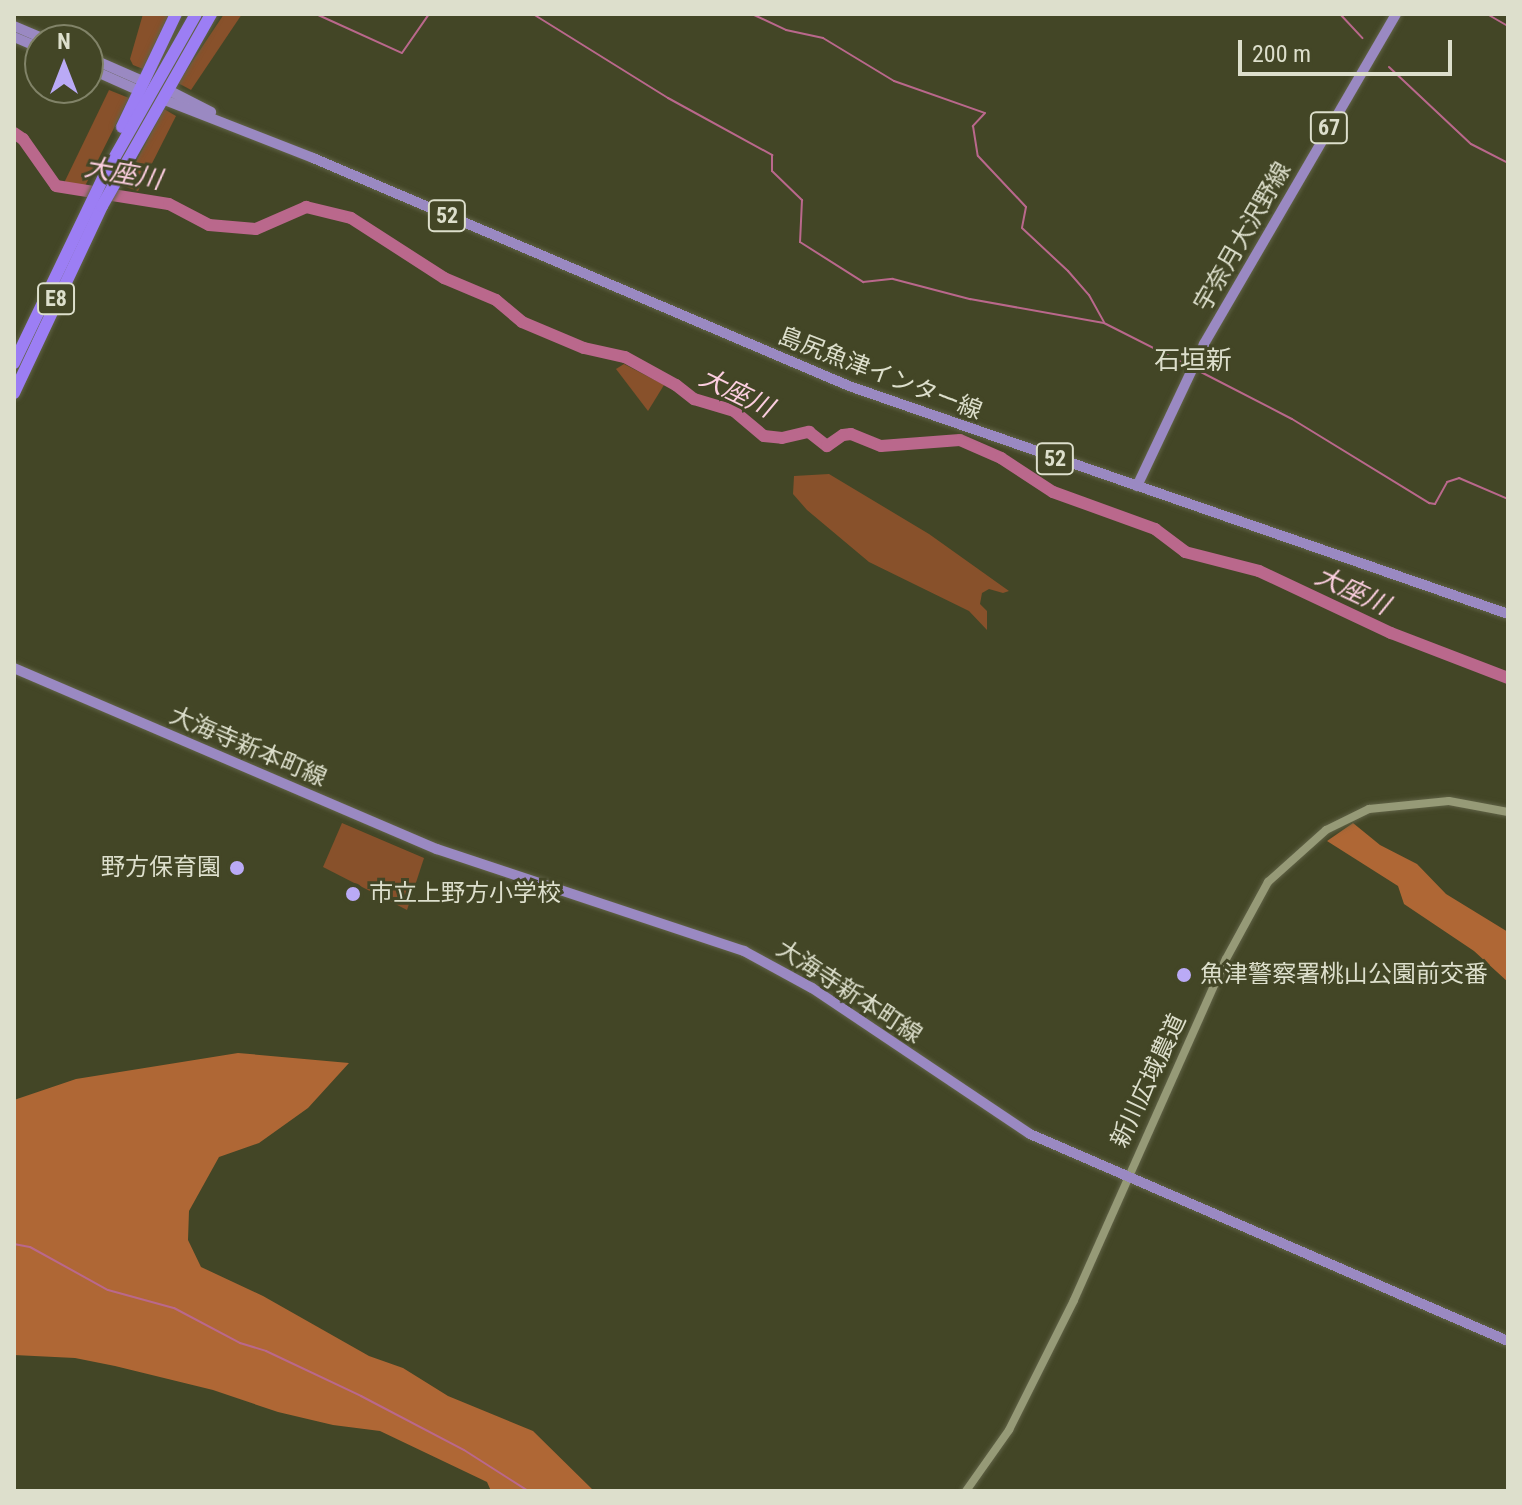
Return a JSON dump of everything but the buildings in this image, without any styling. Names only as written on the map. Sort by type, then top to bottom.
[{"type":"highway","points":[[107,176],[176,14]]},
{"type":"highway","points":[[93,203],[196,14]]},
{"type":"highway","points":[[107,176],[212,14]]},
{"type":"highway","name":"E8","points":[[14,363],[74,236],[93,203]]},
{"type":"highway","name":"E8","points":[[14,393],[93,203]]},
{"type":"main road","name":"宇奈月大沢野線","points":[[1137,486],[1163,424],[1210,332],[1396,14]]},
{"type":"main road","points":[[104,66],[136,83],[104,73]]},
{"type":"main road","name":"島尻魚津インター線","points":[[169,97],[829,378],[1508,614]]},
{"type":"main road","name":"大海寺新本町線","points":[[14,668],[437,849],[732,947],[775,965],[1030,1134],[1508,1341]]},
{"type":"street","name":"新川広域農道","points":[[966,1491],[1009,1430],[1074,1300],[1247,916],[1268,882],[1326,830],[1378,807],[1449,801],[1508,812]]},
{"type":"shaded area","points":[[143,14],[169,14],[143,69],[133,65],[130,59]]},
{"type":"shaded area","points":[[224,14],[242,14],[191,90],[178,83]]},
{"type":"shaded area","points":[[109,90],[129,98],[85,186],[64,183],[104,104]]},
{"type":"shaded area","points":[[164,109],[176,116],[138,191],[123,186]]},
{"type":"shaded area","points":[[624,364],[664,385],[648,411],[616,369]]},
{"type":"shaded area","points":[[829,474],[929,534],[1009,591],[1003,593],[989,589],[982,593],[980,604],[987,611],[987,630],[969,611],[869,562],[807,510],[793,494],[794,476]]},
{"type":"shaded area","points":[[342,823],[424,858],[407,910],[323,867]]},
{"type":"shaded area","points":[[1353,823],[1380,845],[1417,864],[1446,894],[1508,932],[1508,982],[1474,951],[1404,904],[1398,886],[1327,841]]},
{"type":"shaded area","points":[[238,1053],[349,1063],[308,1108],[259,1143],[219,1157],[189,1211],[188,1240],[201,1267],[263,1296],[369,1356],[403,1368],[448,1396],[533,1431],[594,1491],[491,1491],[487,1482],[380,1431],[333,1425],[278,1412],[213,1390],[115,1366],[75,1358],[14,1355],[14,1100],[76,1079]]},
{"type":"waterway","points":[[316,14],[402,53],[429,14]]},
{"type":"waterway","points":[[533,14],[668,98],[772,155],[772,171],[802,200],[800,242],[863,282],[893,279],[970,299],[1104,323],[1189,366]]},
{"type":"waterway","points":[[752,14],[786,30],[823,38],[894,81],[985,113],[973,126],[978,156],[1026,207],[1022,228],[1089,295],[1104,322]]},
{"type":"waterway","points":[[1340,14],[1362,38]]},
{"type":"waterway","points":[[1487,14],[1508,26]]},
{"type":"waterway","points":[[1389,67],[1471,144],[1508,163]]},
{"type":"waterway","name":"大座川","points":[[14,133],[23,139],[56,186],[169,204],[209,225],[256,229],[306,207],[351,218],[444,278],[496,300],[522,322],[584,348],[625,357],[676,385],[694,399],[734,411],[764,436],[782,438],[809,432],[827,446],[843,435],[851,434],[881,446],[960,440],[1001,458],[1053,492],[1155,529],[1185,552],[1259,571],[1391,633],[1508,678]]},
{"type":"waterway","points":[[1195,369],[1292,419],[1429,503],[1435,504],[1447,482],[1459,478],[1508,499]]},
{"type":"waterway","points":[[14,1244],[30,1247],[108,1290],[174,1308],[240,1343],[266,1351],[361,1396],[464,1450],[528,1491]]},
{"type":"place","name":"野方保育園","points":[[237,868]]},
{"type":"place","name":"市立上野方小学校","points":[[353,894]]},
{"type":"place","name":"魚津警察署桃山公園前交番","points":[[1184,975]]},
{"type":"district","name":"石垣新","points":[[1193,361]]}]
